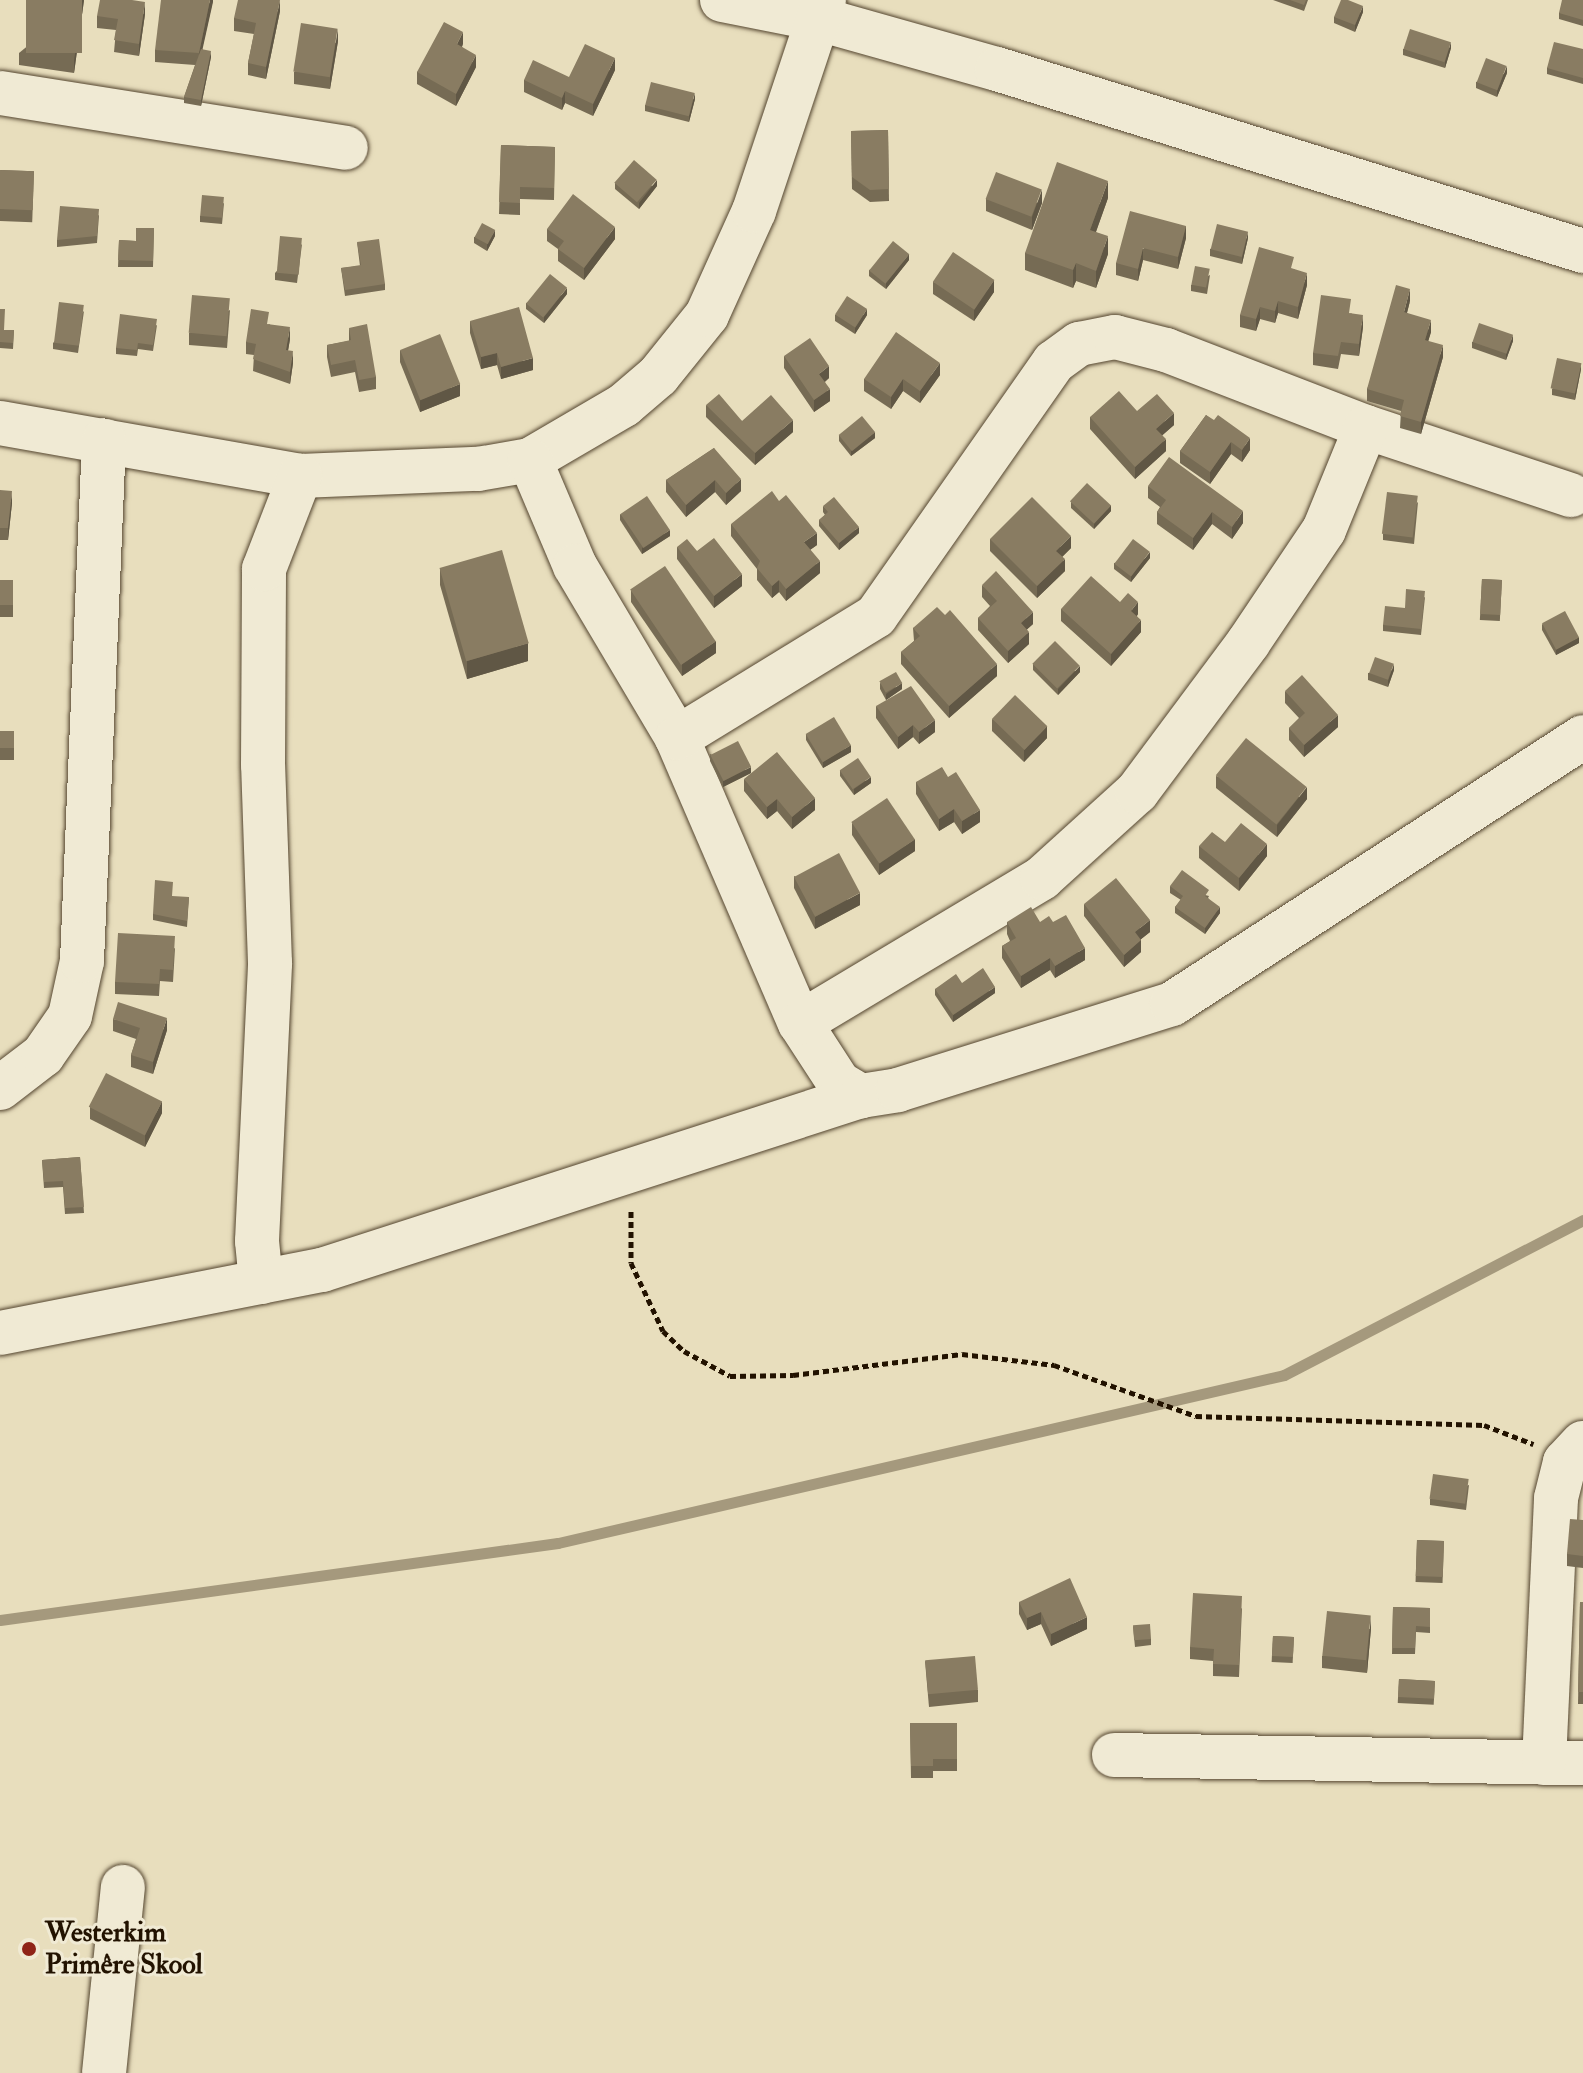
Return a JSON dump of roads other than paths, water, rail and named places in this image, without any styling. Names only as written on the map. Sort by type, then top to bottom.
[{"type":"street","points":[[722,0],[822,9],[1583,251]]},
{"type":"street","points":[[0,423],[300,476],[478,469],[530,460],[624,405],[658,376],[707,315],[754,211],[822,9]]},
{"type":"street","points":[[0,93],[346,148]]},
{"type":"street","points":[[677,738],[876,616],[1054,362],[1079,344],[1115,337],[1166,350],[1366,427],[1571,495]]},
{"type":"street","points":[[800,1023],[1042,878],[1137,792],[1248,643],[1324,530],[1366,427]]},
{"type":"street","points":[[0,1088],[43,1055],[70,1016],[82,961],[104,440]]},
{"type":"street","points":[[530,460],[575,566],[677,738],[800,1023],[839,1083],[861,1096]]},
{"type":"street","points":[[261,1282],[257,1241],[270,963],[263,765],[264,569],[300,476]]},
{"type":"street","points":[[0,1333],[322,1270],[462,1220],[631,1171],[861,1096],[898,1090],[1172,1004],[1583,737]]},
{"type":"street","points":[[1114,1755],[1564,1763],[1556,1498],[1574,1452]]},
{"type":"street","points":[[104,2073],[123,1887]]},
{"type":"waterway","points":[[0,1620],[558,1543],[1284,1375],[1583,1220]]},
{"type":"place","name":"Westerkim Primêre Skool","points":[[29,1949]]}]
